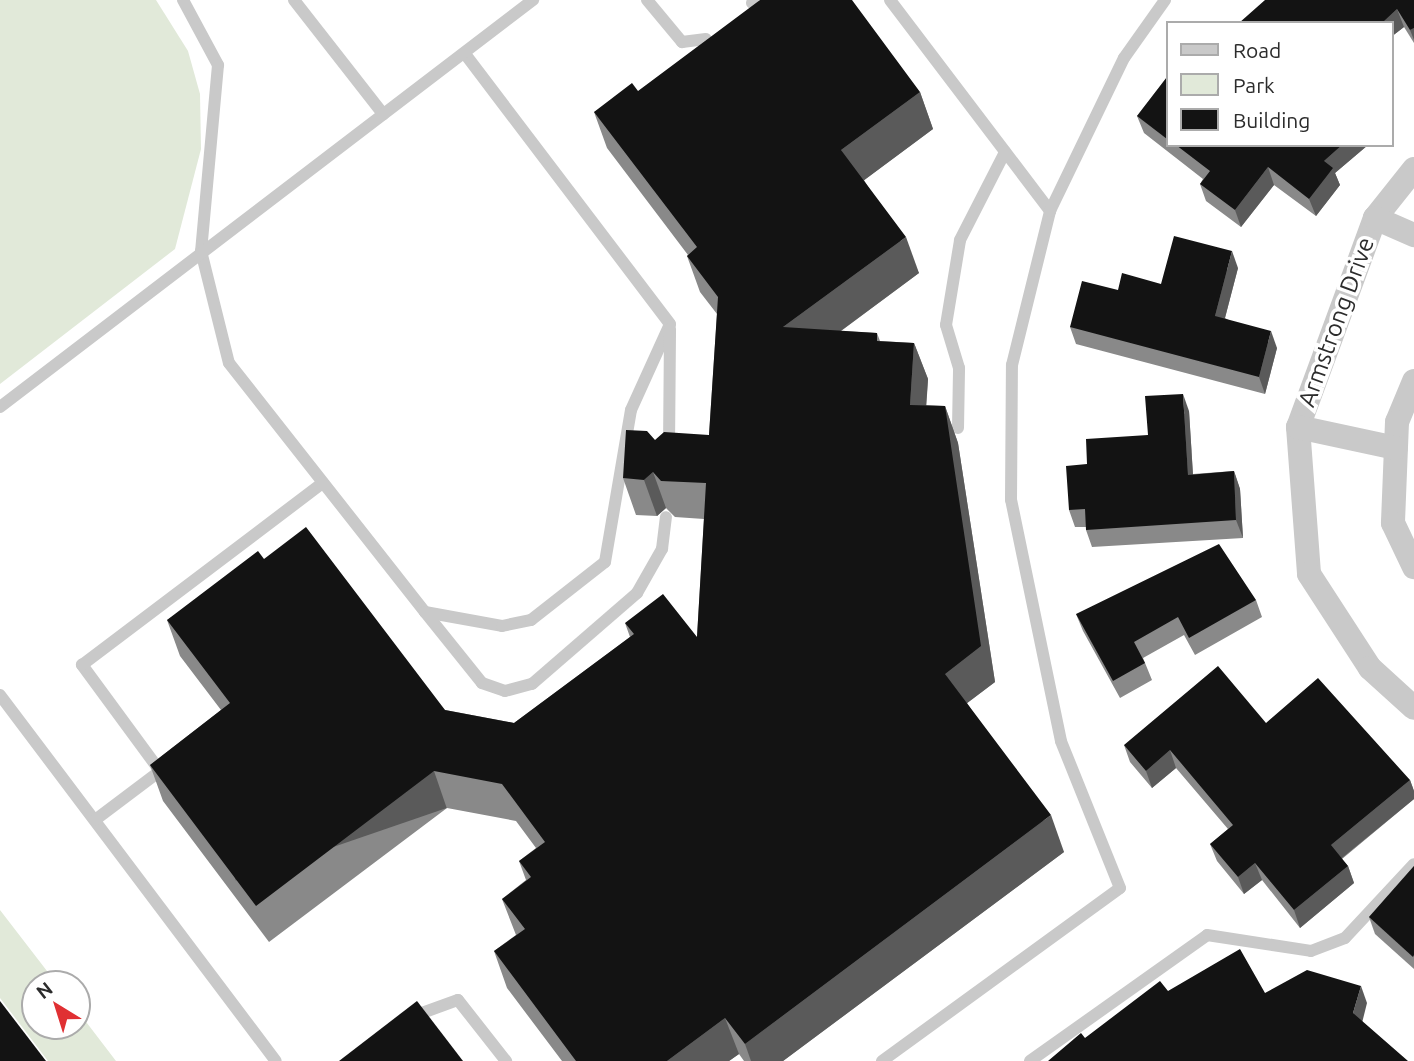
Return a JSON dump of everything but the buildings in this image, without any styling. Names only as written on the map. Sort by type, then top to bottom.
[{"type":"street","name":"Armstrong Drive","points":[[1414,169],[1375,218],[1298,427],[1309,574],[1370,668],[1414,708]]},
{"type":"street","name":"Armstrong Drive","points":[[1375,218],[1414,235]]},
{"type":"street","points":[[1414,380],[1397,422],[1393,523],[1414,567]]},
{"type":"street","name":"Armstrong Drive","points":[[1298,427],[1396,448]]},
{"type":"lane","points":[[183,0],[218,65],[201,251],[229,363],[482,683],[505,691],[532,684],[637,593],[662,549],[666,517]]},
{"type":"lane","points":[[294,0],[383,114]]},
{"type":"lane","points":[[0,407],[533,0]]},
{"type":"lane","points":[[647,0],[682,42],[706,39]]},
{"type":"lane","points":[[890,0],[1050,211]]},
{"type":"lane","points":[[882,1061],[1120,888],[1061,741],[1011,500],[1012,365],[1050,211],[1124,58],[1165,0]]},
{"type":"lane","points":[[464,53],[670,324],[669,468]]},
{"type":"lane","points":[[958,428],[959,368],[946,326],[960,240],[1005,152]]},
{"type":"lane","points":[[425,612],[502,626],[531,620],[605,562],[631,410],[670,324]]},
{"type":"lane","points":[[94,820],[160,771],[82,665],[323,483]]},
{"type":"lane","points":[[0,695],[276,1061]]},
{"type":"lane","points":[[1030,1061],[1207,935],[1311,951],[1345,938],[1414,864]]},
{"type":"lane","points":[[399,1025],[419,1011],[458,1000],[506,1061]]},
{"type":"green space","points":[[0,0],[156,0],[188,51],[200,94],[201,149],[175,249],[0,384]]},
{"type":"green space","points":[[0,910],[46,970],[21,970],[21,1026],[0,998]]},
{"type":"green space","points":[[91,1028],[116,1061],[48,1061],[32,1040],[91,1040]]}]
